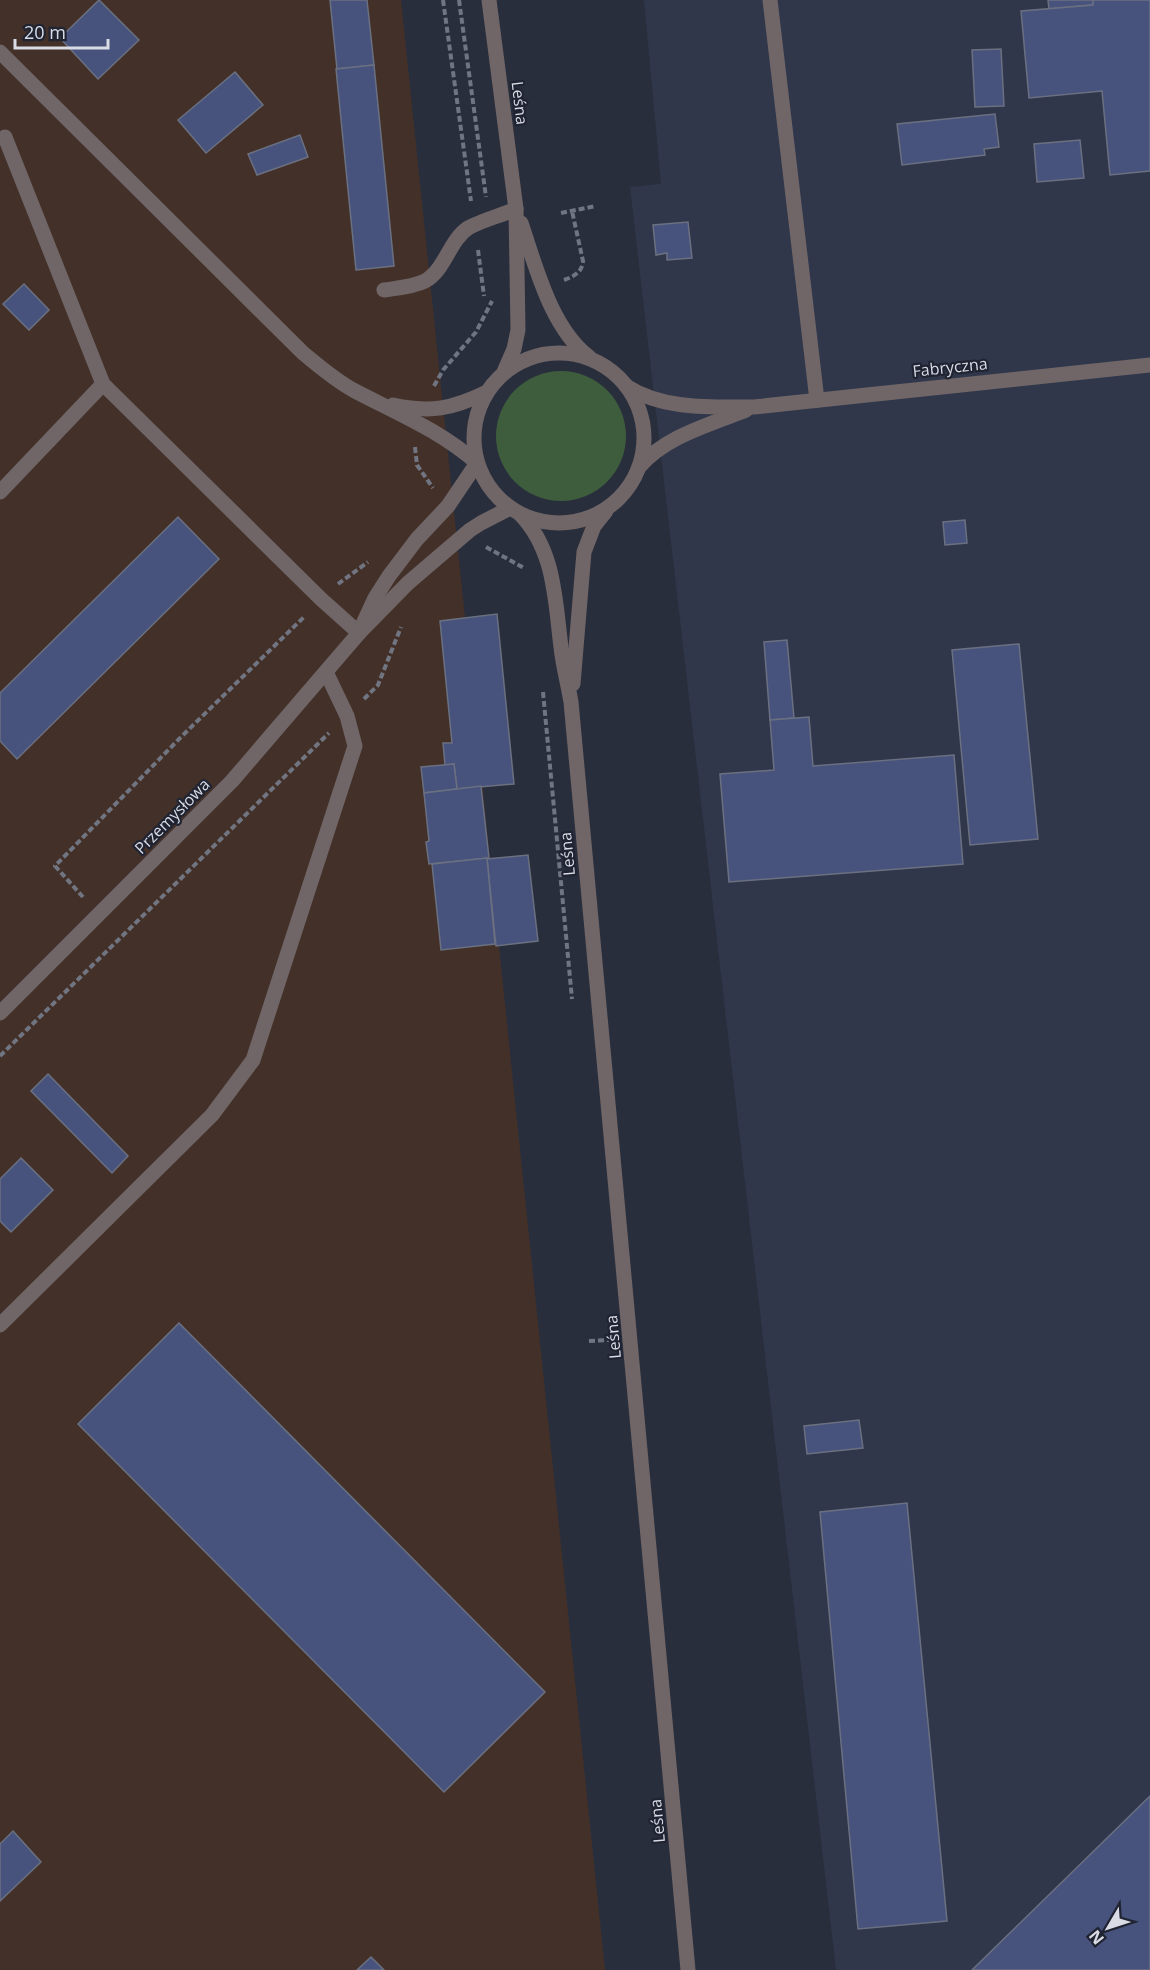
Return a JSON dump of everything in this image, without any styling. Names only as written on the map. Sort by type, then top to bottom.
[{"type":"street","name":"Leśna","points":[[489,0],[516,209],[518,330],[514,349],[504,372]]},
{"type":"street","points":[[770,0],[817,400]]},
{"type":"street","points":[[0,52],[303,353],[353,390],[441,436],[477,463]]},
{"type":"street","points":[[5,137],[103,384],[321,599],[359,633]]},
{"type":"street","points":[[384,290],[418,284],[427,280],[435,273],[462,234],[475,225],[516,209]]},
{"type":"street","name":"Leśna","points":[[516,209],[538,274],[556,316],[577,348],[592,359]]},
{"type":"street","points":[[569,353],[592,359],[604,366],[626,386],[637,404],[643,425],[643,446],[639,467],[622,495],[610,506],[593,516],[575,522],[556,523],[538,520],[515,511],[490,488],[477,463],[473,439],[477,414],[487,392],[504,372],[524,360],[546,354],[569,353]]},
{"type":"street","name":"Fabryczna","points":[[626,386],[651,399],[673,403],[695,406],[754,407],[1150,365]]},
{"type":"street","points":[[0,492],[103,384]]},
{"type":"street","points":[[378,402],[411,409],[438,410],[465,402],[487,392]]},
{"type":"street","name":"Fabryczna","points":[[639,467],[653,453],[678,438],[754,407]]},
{"type":"street","name":"Przemysłowa","points":[[359,633],[375,598],[389,576],[417,539],[448,506],[477,463]]},
{"type":"street","name":"Leśna","points":[[571,702],[584,552],[594,526],[610,506]]},
{"type":"street","name":"Leśna","points":[[515,511],[529,523],[542,545],[552,577],[562,657],[571,702],[688,1970]]},
{"type":"street","name":"Przemysłowa","points":[[0,1013],[232,782],[359,633],[408,583],[445,550],[481,523],[515,511]]},
{"type":"street","points":[[0,1326],[212,1115],[253,1060],[356,746],[347,716],[326,672]]},
{"type":"path","points":[[444,0],[484,296]]},
{"type":"path","points":[[459,0],[486,197]]},
{"type":"path","points":[[561,213],[596,206]]},
{"type":"path","points":[[555,283],[575,275],[582,268],[583,261],[572,211]]},
{"type":"path","points":[[432,391],[443,369],[476,332],[493,299]]},
{"type":"path","points":[[415,446],[417,465],[438,495]]},
{"type":"path","points":[[484,546],[528,571]]},
{"type":"path","points":[[99,914],[55,866],[321,599],[376,554]]},
{"type":"path","points":[[0,1056],[378,685],[400,628],[405,621]]},
{"type":"path","points":[[542,683],[573,1005]]},
{"type":"path","points":[[604,1340],[606,1352]]},
{"type":"shaded area","points":[[0,0],[401,0],[605,1970],[0,1970]]},
{"type":"shaded area","points":[[644,0],[1150,0],[1150,1970],[836,1970],[630,187],[661,184]]},
{"type":"green space","points":[[561,371],[586,376],[607,390],[621,411],[626,436],[621,461],[607,482],[586,496],[561,501],[536,496],[515,482],[501,461],[496,436],[501,411],[515,390],[536,376]]},
{"type":"building","points":[[99,0],[139,40],[98,79],[60,38]]},
{"type":"building","points":[[330,0],[367,0],[374,65],[337,69]]},
{"type":"building","points":[[1048,0],[1093,0],[1093,5],[1049,9]]},
{"type":"building","points":[[1093,0],[1150,0],[1150,171],[1110,175],[1102,91],[1029,98],[1021,11],[1093,5]]},
{"type":"building","points":[[1001,49],[1004,106],[975,107],[972,50]]},
{"type":"building","points":[[374,65],[394,266],[356,270],[336,69]]},
{"type":"building","points":[[235,72],[263,105],[206,153],[178,120]]},
{"type":"building","points":[[995,114],[999,147],[984,149],[985,155],[902,165],[897,124]]},
{"type":"building","points":[[300,135],[308,157],[257,175],[248,154]]},
{"type":"building","points":[[1080,140],[1084,178],[1037,182],[1034,144]]},
{"type":"building","points":[[688,222],[692,258],[667,260],[667,253],[656,255],[653,225]]},
{"type":"building","points":[[24,284],[49,310],[29,330],[3,304]]},
{"type":"building","points":[[178,517],[219,559],[17,759],[0,741],[0,693]]},
{"type":"building","points":[[965,520],[967,543],[945,545],[943,522]]},
{"type":"building","points":[[497,614],[514,784],[457,789],[454,764],[445,765],[443,743],[452,743],[440,621]]},
{"type":"building","points":[[787,640],[794,718],[770,720],[764,642]]},
{"type":"building","points":[[1019,644],[1038,839],[970,845],[952,650]]},
{"type":"building","points":[[809,717],[813,766],[954,755],[963,864],[729,882],[720,774],[774,770],[770,720]]},
{"type":"building","points":[[454,764],[457,789],[424,793],[421,767]]},
{"type":"building","points":[[481,786],[489,858],[429,864],[424,793]]},
{"type":"building","points":[[528,855],[538,941],[496,946],[487,859]]},
{"type":"building","points":[[487,858],[495,944],[441,950],[432,864]]},
{"type":"building","points":[[48,1074],[128,1156],[112,1173],[31,1091]]},
{"type":"building","points":[[21,1158],[53,1190],[11,1232],[0,1221],[0,1179]]},
{"type":"building","points":[[179,1323],[545,1692],[444,1792],[78,1424]]},
{"type":"building","points":[[859,1420],[863,1448],[807,1454],[804,1426]]},
{"type":"building","points":[[907,1503],[947,1921],[858,1929],[820,1512]]},
{"type":"building","points":[[1150,1796],[1150,1970],[972,1970]]},
{"type":"building","points":[[13,1831],[41,1862],[0,1901],[0,1844]]},
{"type":"building","points":[[371,1957],[384,1970],[357,1970]]}]
